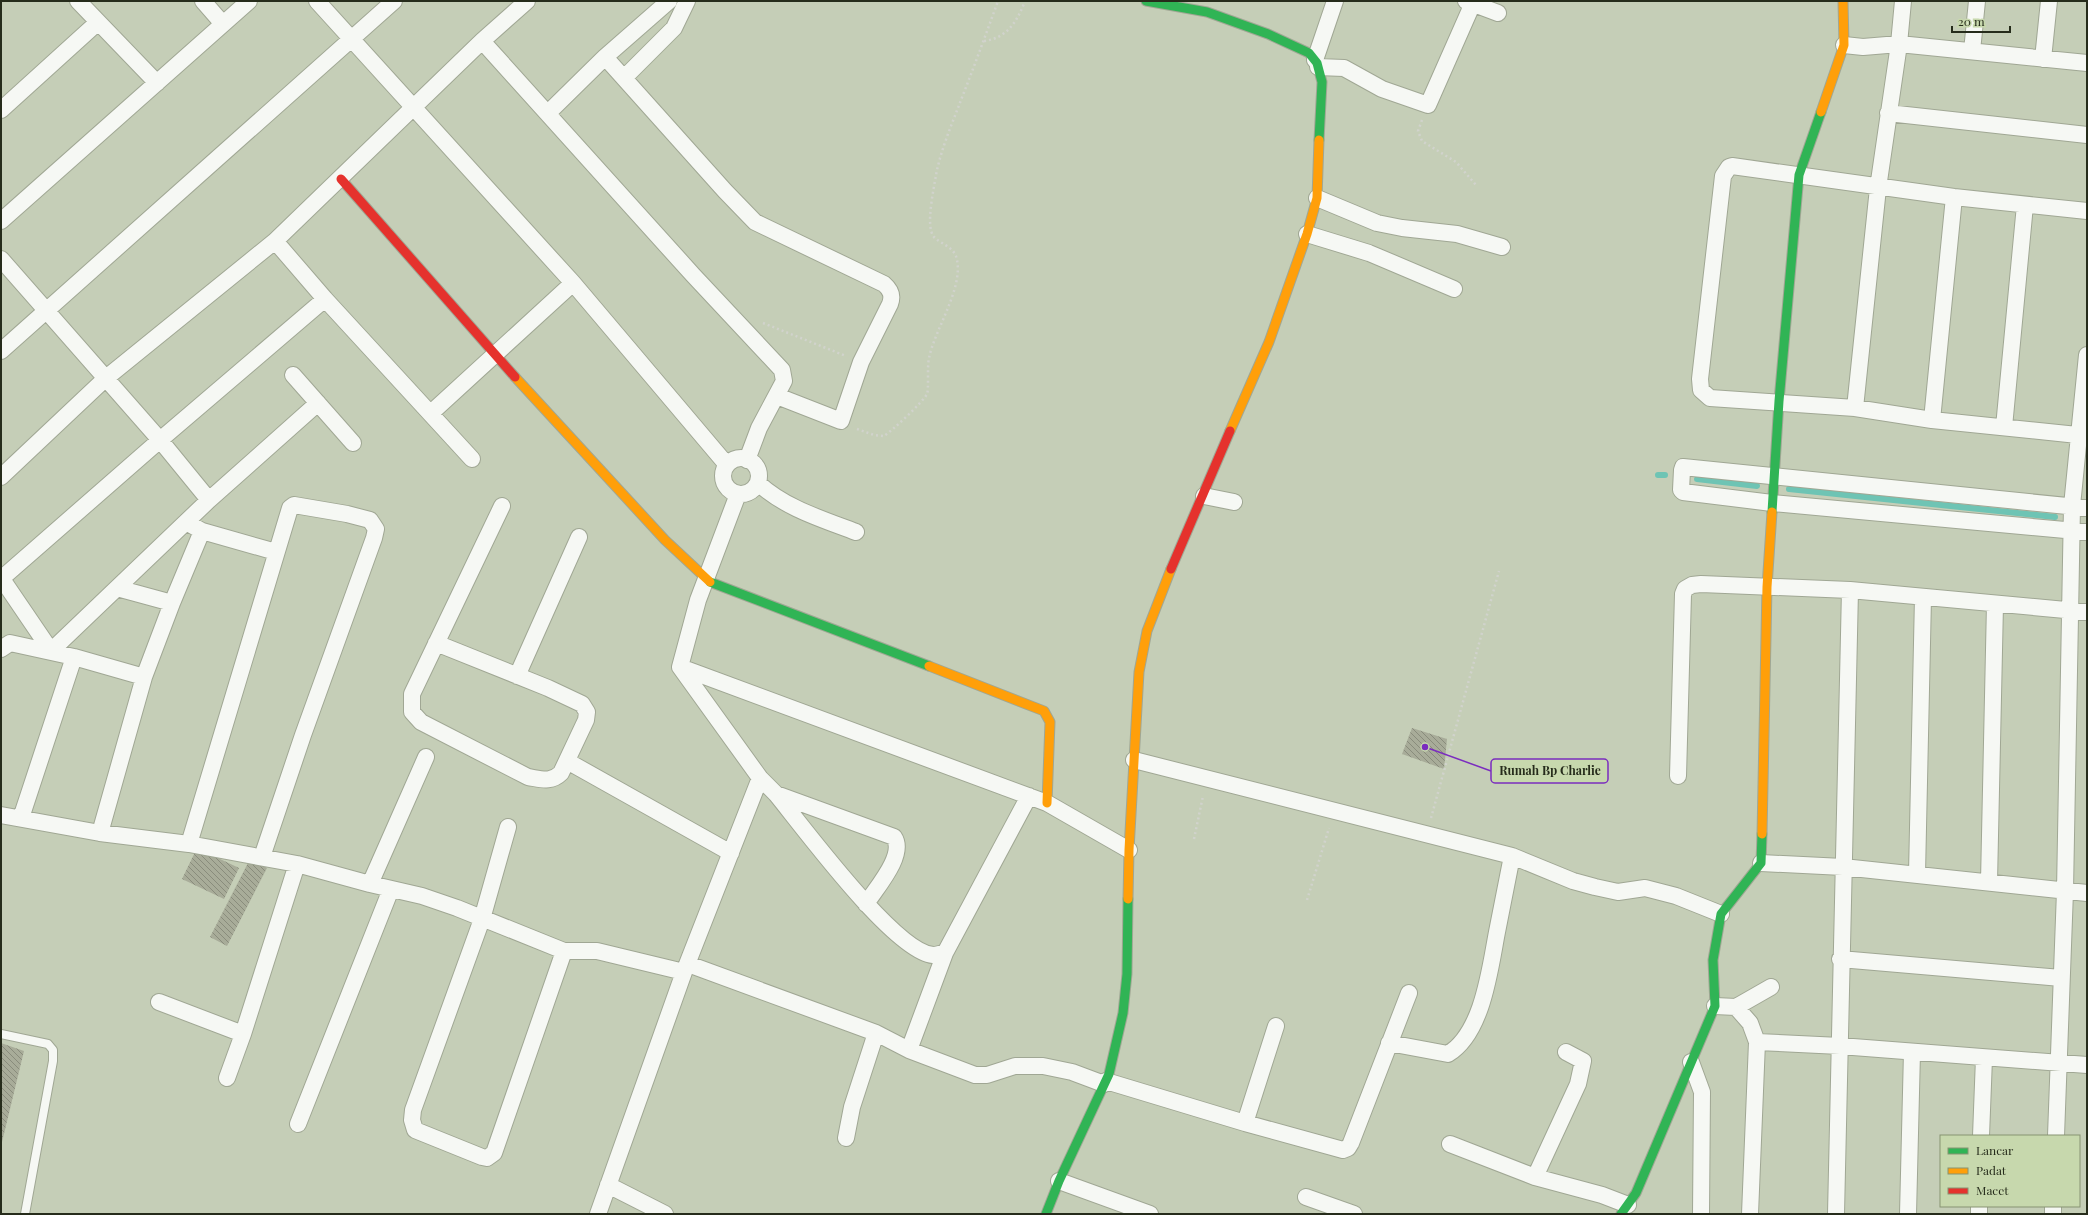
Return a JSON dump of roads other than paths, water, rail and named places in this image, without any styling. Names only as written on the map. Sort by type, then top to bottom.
[{"type":"street","points":[[78,1],[97,23],[157,83]]},
{"type":"street","points":[[203,1],[223,24]]},
{"type":"street","points":[[1,221],[249,1]]},
{"type":"street","points":[[316,1],[573,283],[727,465]]},
{"type":"street","points":[[1,351],[394,1]]},
{"type":"street","points":[[1,477],[106,378],[275,241],[341,179],[482,41],[527,1]]},
{"type":"street","points":[[548,113],[605,57],[669,1]]},
{"type":"street","points":[[625,77],[674,28],[687,1]]},
{"type":"street","points":[[1046,1214],[1059,1181],[1105,1082],[1119,1032],[1125,998],[1127,974],[1129,850],[1139,672],[1147,631],[1161,591],[1204,496],[1269,342],[1307,234],[1317,198],[1322,82],[1317,64],[1309,53],[1210,6],[1146,1]]},
{"type":"street","points":[[1317,64],[1335,1]]},
{"type":"street","points":[[1450,1144],[1535,1177],[1602,1195],[1625,1209],[1636,1192],[1715,1006],[1713,960],[1721,914],[1761,863],[1767,587],[1779,401],[1799,175],[1844,45],[1843,1]]},
{"type":"street","points":[[1855,408],[1878,188],[1899,44],[1903,1]]},
{"type":"street","points":[[1972,51],[1977,1]]},
{"type":"street","points":[[2043,59],[2049,1]]},
{"type":"street","points":[[1317,64],[1344,68],[1382,88],[1428,105],[1470,2],[1498,13]]},
{"type":"street","points":[[1,110],[97,23]]},
{"type":"street","points":[[482,41],[693,275],[774,360],[784,375],[784,380],[759,428],[747,460]]},
{"type":"street","points":[[1844,45],[1863,47],[1899,44],[2087,63]]},
{"type":"street","points":[[605,57],[625,77],[720,186],[756,222],[887,286],[892,295],[890,304],[861,362],[841,421],[777,396]]},
{"type":"street","points":[[1888,113],[2087,136]]},
{"type":"street","points":[[2083,435],[1932,420],[1855,408],[1779,401],[1708,397],[1701,390],[1700,379],[1724,172],[1729,167],[1734,166],[1954,198],[2087,211]]},
{"type":"street","points":[[341,179],[495,355],[665,540],[707,581],[1027,703],[1044,711],[1050,722],[1047,803]]},
{"type":"street","points":[[1317,198],[1377,223],[1402,228],[1465,236],[1502,247]]},
{"type":"street","points":[[1932,420],[1954,198]]},
{"type":"street","points":[[2004,427],[2025,205]]},
{"type":"street","points":[[1307,234],[1369,253],[1454,289]]},
{"type":"street","points":[[275,241],[325,299],[472,459]]},
{"type":"street","points":[[1,259],[160,440],[209,500]]},
{"type":"street","points":[[430,413],[573,283]]},
{"type":"street","points":[[51,651],[1,579],[160,440],[325,299]]},
{"type":"street","points":[[2056,1135],[2065,891],[2071,610],[2071,531],[2079,507],[2087,355]]},
{"type":"street","points":[[293,376],[353,443]]},
{"type":"street","points":[[51,651],[209,500],[318,403]]},
{"type":"street","points":[[738,459],[747,460],[755,465],[758,471],[758,483],[750,492],[738,494],[730,490],[725,483],[724,474],[727,465],[738,459]]},
{"type":"street","points":[[2079,507],[1683,467],[1682,470],[1681,490],[1683,492],[1772,503],[2087,532]]},
{"type":"street","points":[[758,483],[772,496],[803,512],[856,532]]},
{"type":"street","points":[[680,667],[698,600],[707,581],[738,494]]},
{"type":"street","points":[[1204,496],[1234,502]]},
{"type":"street","points":[[189,844],[288,512],[294,505],[347,514],[370,520],[375,526],[374,538],[303,736],[262,857]]},
{"type":"street","points":[[436,643],[582,704],[587,712],[586,720],[561,773],[555,779],[547,780],[528,777],[420,722],[412,712],[412,694],[436,643],[502,506]]},
{"type":"street","points":[[186,522],[202,531],[276,552]]},
{"type":"street","points":[[100,833],[144,677],[172,603],[202,531]]},
{"type":"street","points":[[517,676],[579,536]]},
{"type":"street","points":[[1678,776],[1684,591],[1687,587],[1696,585],[1850,590],[2087,612]]},
{"type":"street","points":[[117,588],[172,603]]},
{"type":"street","points":[[1836,1214],[1840,1046],[1840,959],[1850,590]]},
{"type":"street","points":[[1917,874],[1923,597]]},
{"type":"street","points":[[1989,882],[1995,604]]},
{"type":"street","points":[[1,649],[10,643],[51,651],[144,677]]},
{"type":"street","points":[[22,818],[74,657]]},
{"type":"street","points":[[680,667],[760,778],[776,794],[866,904],[914,947],[934,955],[945,953]]},
{"type":"street","points":[[680,667],[1047,803],[1129,850]]},
{"type":"street","points":[[370,884],[426,757]]},
{"type":"street","points":[[1134,760],[1512,856],[1573,881],[1618,892],[1645,888],[1676,896],[1721,914]]},
{"type":"street","points":[[567,761],[731,853]]},
{"type":"street","points":[[598,1214],[686,968],[760,778]]},
{"type":"street","points":[[776,794],[894,837],[898,847],[893,864],[866,904]]},
{"type":"street","points":[[909,1050],[945,953],[1029,796]]},
{"type":"street","points":[[1,815],[100,833],[189,844],[298,864],[370,884],[422,896],[564,951],[597,951],[686,968],[876,1033],[909,1050],[975,1076],[1015,1066],[1043,1066],[1072,1072],[1343,1150],[1348,1148],[1351,1143],[1409,993]]},
{"type":"street","points":[[508,827],[482,919],[414,1110],[412,1120],[415,1130],[482,1157],[487,1158],[494,1153],[564,951]]},
{"type":"street","points":[[1389,1043],[1448,1054],[1456,1049],[1466,1036],[1486,989],[1512,856]]},
{"type":"street","points":[[1761,863],[1843,867],[2087,893]]},
{"type":"street","points":[[227,1078],[243,1034],[298,864]]},
{"type":"street","points":[[298,1124],[390,888]]},
{"type":"street","points":[[1840,959],[2062,978]]},
{"type":"street","points":[[1715,1006],[1736,1007],[1771,987]]},
{"type":"street","points":[[159,1002],[243,1034]]},
{"type":"street","points":[[1736,1007],[1750,1023],[1757,1042],[1750,1214]]},
{"type":"street","points":[[1245,1123],[1276,1026]]},
{"type":"street","points":[[846,1138],[852,1107],[876,1033]]},
{"type":"street","points":[[1757,1042],[1840,1046],[2087,1065]]},
{"type":"street","points":[[1535,1177],[1578,1084],[1583,1061],[1566,1052]]},
{"type":"street","points":[[1908,1214],[1912,1052]]},
{"type":"street","points":[[1981,1135],[1984,1058]]},
{"type":"street","points":[[1691,1062],[1702,1092],[1701,1214]]},
{"type":"street","points":[[1059,1181],[1150,1214]]},
{"type":"street","points":[[608,1185],[665,1214]]},
{"type":"street","points":[[1306,1197],[1354,1214]]},
{"type":"lane","points":[[1,1034],[48,1044],[53,1050],[53,1061],[25,1214]]},
{"type":"waterway","points":[[1658,475],[1665,475]]},
{"type":"waterway","points":[[1697,479],[1757,486]]},
{"type":"waterway","points":[[1789,489],[2055,517]]},
{"type":"place","name":"Rumah Bp Charlie","points":[[1425,747]]}]
